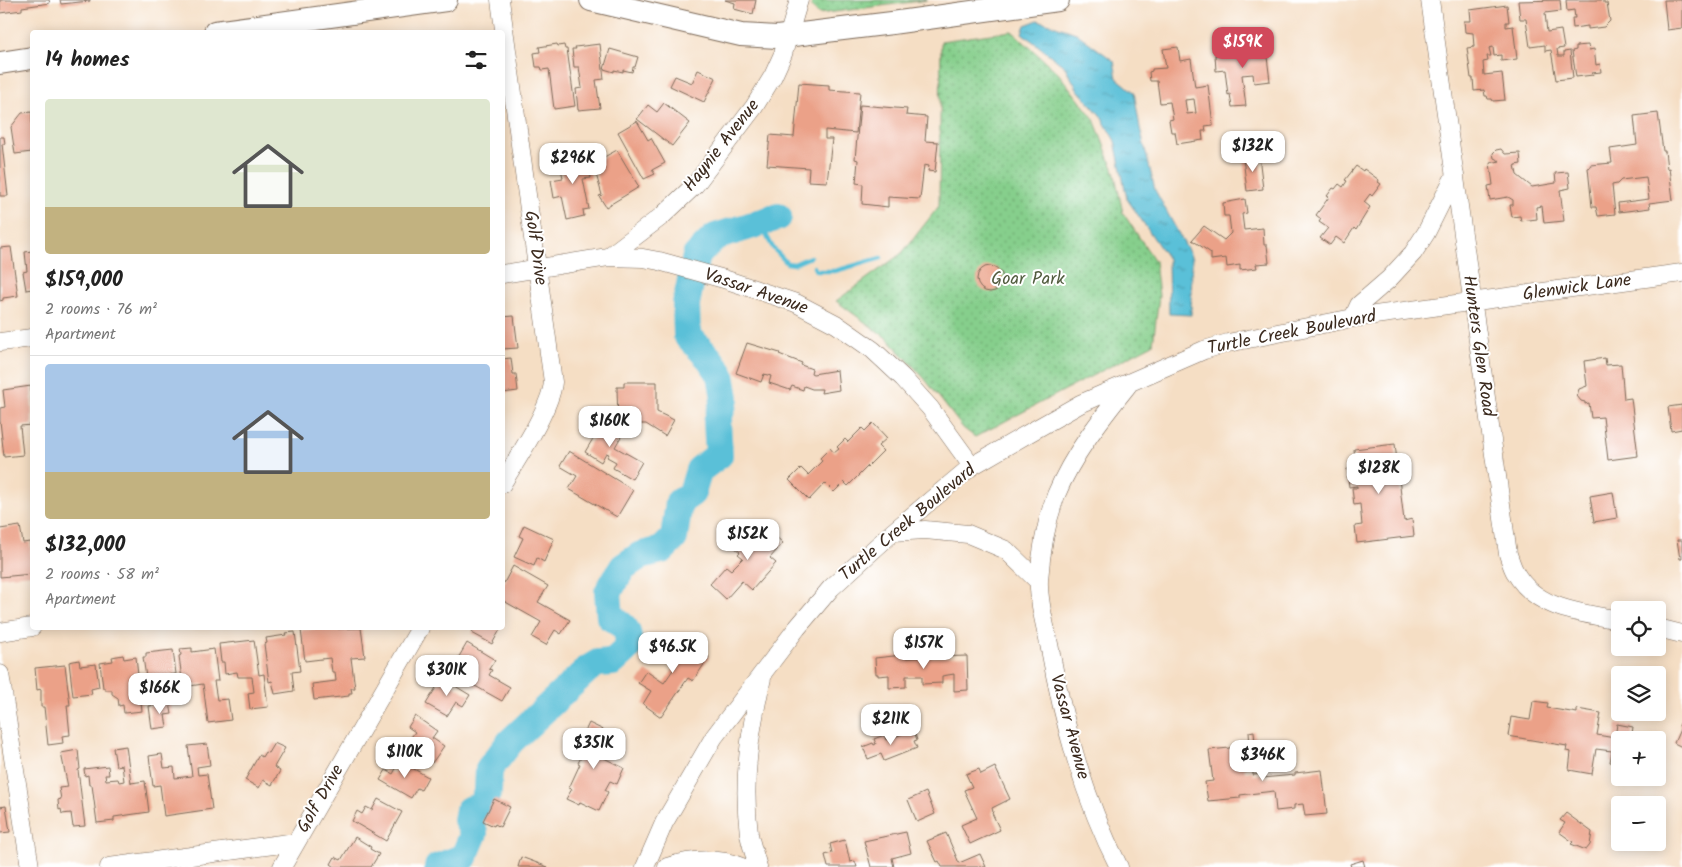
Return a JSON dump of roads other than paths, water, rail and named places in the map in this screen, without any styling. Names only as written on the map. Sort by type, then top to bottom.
[{"type":"street","points":[[229,30],[446,0]]},
{"type":"street","name":"Golf Drive","points":[[500,0],[504,30]]},
{"type":"street","points":[[592,0],[741,35],[789,37],[1058,0]]},
{"type":"street","name":"Haynie Avenue","points":[[608,257],[662,216],[695,185],[754,107],[784,54],[799,0]]},
{"type":"street","name":"Hunters Glen Road","points":[[1430,0],[1508,554],[1515,572],[1526,586],[1541,598],[1560,608],[1611,618]]},
{"type":"street","name":"Golf Drive","points":[[505,35],[553,382],[552,392],[505,478]]},
{"type":"street","points":[[0,63],[30,58]]},
{"type":"street","points":[[1353,318],[1359,305],[1389,280],[1413,253],[1426,233],[1455,175]]},
{"type":"street","name":"Vassar Avenue","points":[[538,269],[608,257],[626,256],[659,260],[796,303],[836,324],[873,350],[903,378],[930,408],[972,466]]},
{"type":"street","points":[[505,274],[538,269]]},
{"type":"street","name":"Glenwick Lane","points":[[1472,303],[1682,273]]},
{"type":"street","name":"Turtle Creek Boulevard","points":[[645,867],[664,823],[714,737],[764,670],[831,588],[893,532],[972,466],[1080,404],[1204,350],[1228,343],[1353,318],[1472,303]]},
{"type":"street","points":[[0,342],[30,338]]},
{"type":"street","name":"Vassar Avenue","points":[[1119,867],[1104,839],[1088,796],[1060,702],[1039,582],[1044,537],[1056,496],[1078,452],[1130,382]]},
{"type":"street","points":[[893,532],[926,530],[968,534],[1006,550],[1039,582]]},
{"type":"street","points":[[0,632],[30,628]]},
{"type":"street","name":"Golf Drive","points":[[282,867],[419,630]]},
{"type":"street","points":[[1666,630],[1682,634]]},
{"type":"street","points":[[758,867],[750,836],[746,802],[746,764],[750,731],[764,670]]},
{"type":"street","points":[[0,674],[30,867]]},
{"type":"street","points":[[109,867],[296,842]]},
{"type":"street","points":[[666,867],[682,862],[703,860],[728,861],[742,867]]},
{"type":"water","points":[[1038,20],[1076,33],[1114,61],[1117,78],[1134,92],[1140,128],[1155,190],[1192,258],[1191,315],[1169,314],[1168,259],[1127,199],[1115,141],[1100,115],[1078,90],[1065,67],[1022,33],[1025,25]]},
{"type":"waterway","points":[[438,867],[464,857],[474,833],[467,820],[469,810],[481,806],[488,791],[489,769],[511,741],[588,669],[598,663],[613,662],[628,648],[628,637],[625,629],[610,617],[608,592],[623,567],[641,555],[662,550],[674,538],[679,502],[692,493],[699,470],[719,455],[717,422],[725,398],[721,375],[710,359],[687,335],[686,304],[696,256],[715,237],[778,217]]},
{"type":"waterway","points":[[760,223],[773,248],[787,263],[794,264],[810,257]]},
{"type":"waterway","points":[[814,267],[816,271],[835,271],[881,258]]},
{"type":"park label","name":"Goar Park","points":[[1028,279]]}]
